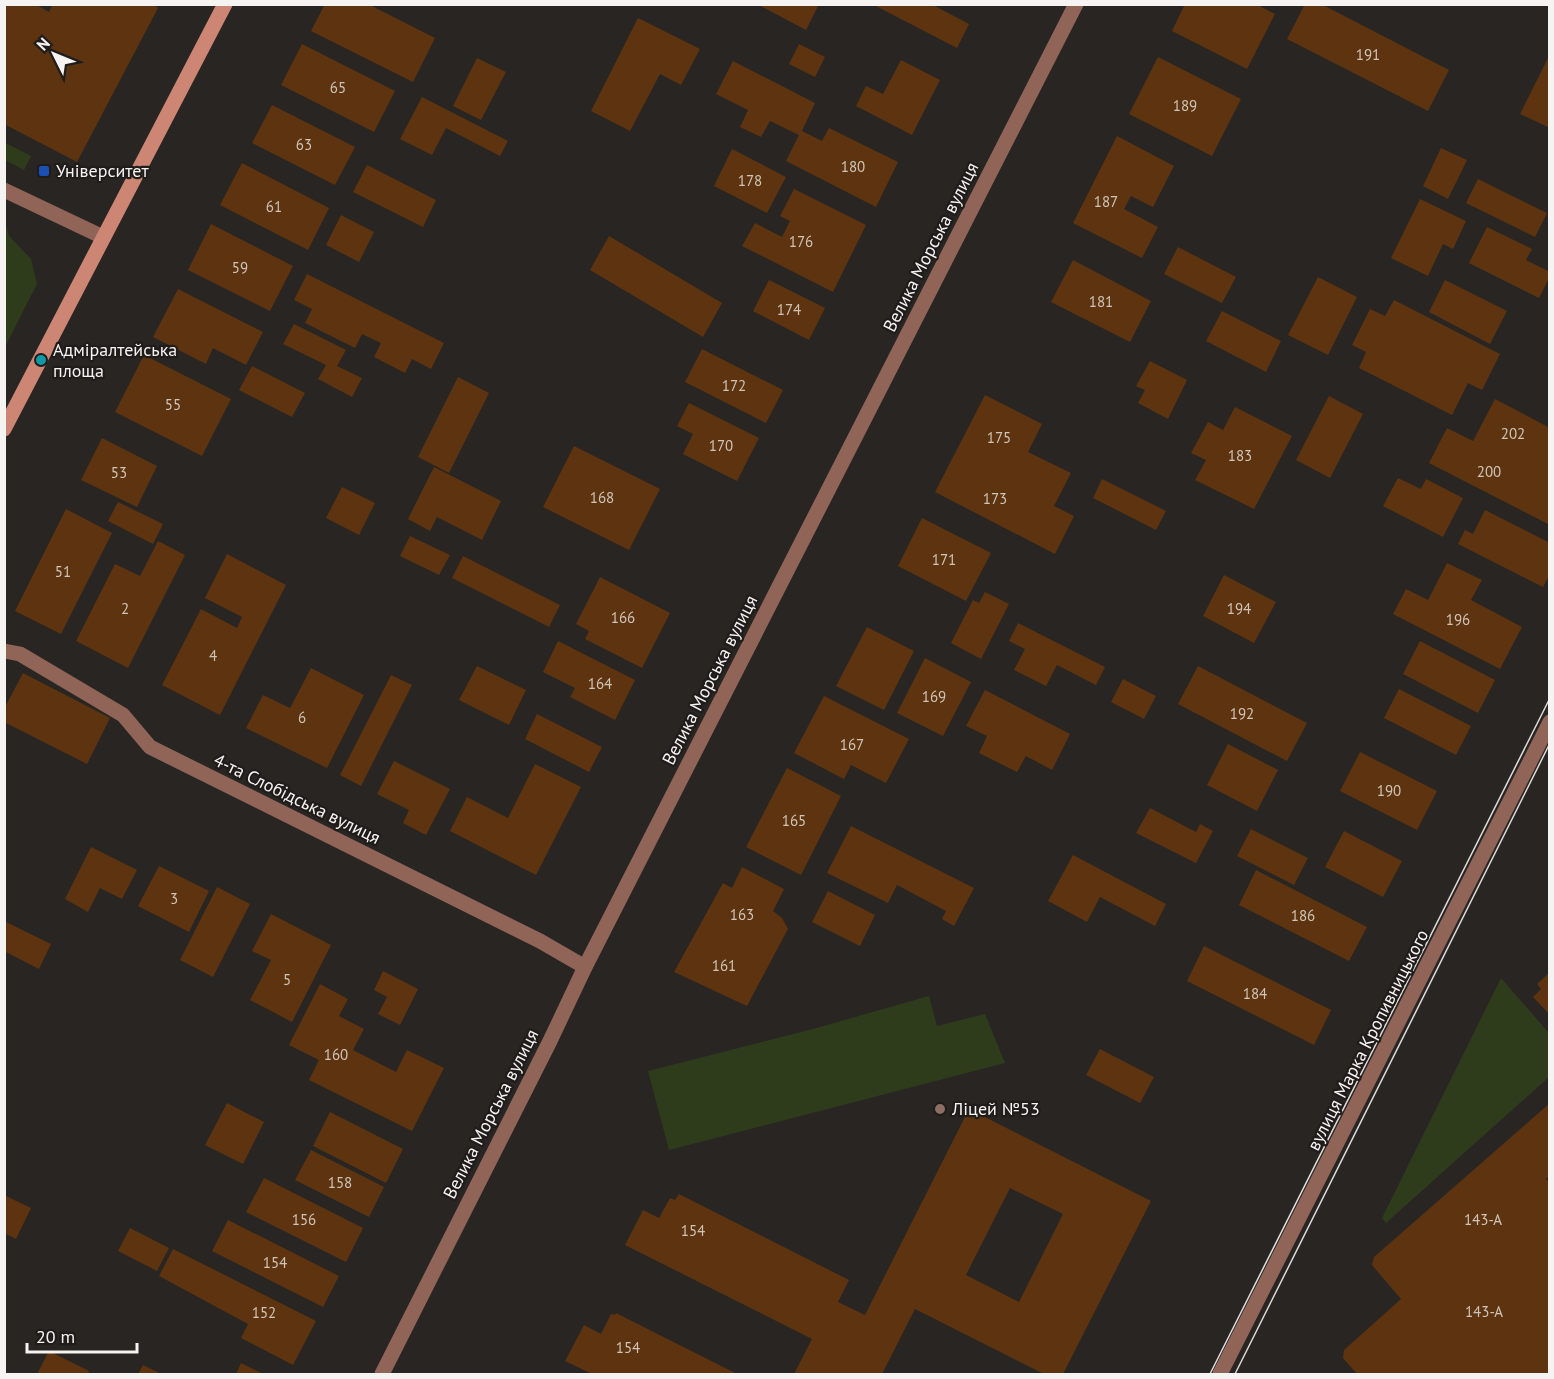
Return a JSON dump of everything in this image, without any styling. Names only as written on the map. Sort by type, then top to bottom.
[{"type":"main road","points":[[4,429],[225,4]]},
{"type":"street","name":"Велика Морська вулиця","points":[[382,1374],[585,967],[1076,4]]},
{"type":"street","points":[[4,190],[103,237]]},
{"type":"street","name":"4-та Слобідська вулиця","points":[[4,651],[20,654],[123,715],[150,747],[540,942],[585,967]]},
{"type":"street","name":"вулиця Марка Кропивницького","points":[[1220,1374],[1550,722]]},
{"type":"green space","points":[[4,142],[31,156],[24,170],[5,160]]},
{"type":"green space","points":[[5,222],[9,236],[31,259],[37,284],[5,347]]},
{"type":"green space","points":[[1501,978],[1549,1033],[1549,1077],[1386,1223],[1382,1218]]},
{"type":"green space","points":[[929,996],[937,1026],[985,1014],[1005,1063],[669,1150],[648,1071],[813,1029]]},
{"type":"building","points":[[4,4],[35,4],[49,12],[53,4],[153,4],[158,8],[77,162],[4,124]]},
{"type":"building","points":[[325,4],[368,4],[435,38],[413,82],[311,31]]},
{"type":"building","points":[[757,4],[819,4],[806,30]]},
{"type":"building","points":[[872,4],[931,4],[969,24],[957,48]]},
{"type":"building","points":[[1185,4],[1256,4],[1275,14],[1247,69],[1172,31]]},
{"type":"building","points":[[1305,4],[1321,4],[1449,70],[1428,111],[1287,39]]},
{"type":"building","points":[[638,18],[700,49],[681,85],[660,74],[630,131],[591,111]]},
{"type":"building","points":[[302,44],[395,91],[374,132],[281,85]]},
{"type":"building","points":[[799,44],[825,57],[815,77],[789,64]]},
{"type":"building","points":[[1550,54],[1550,128],[1520,114]]},
{"type":"building","points":[[1158,57],[1241,99],[1212,156],[1129,114]]},
{"type":"building","points":[[477,58],[506,72],[481,120],[453,106]]},
{"type":"building","points":[[901,60],[940,80],[912,135],[856,106],[866,86],[883,94]]},
{"type":"building","points":[[733,61],[815,103],[802,131],[822,141],[829,128],[898,162],[876,207],[786,161],[799,135],[770,121],[761,137],[740,127],[748,110],[716,94]]},
{"type":"building","points":[[422,97],[508,141],[500,156],[446,128],[432,155],[400,139]]},
{"type":"building","points":[[272,105],[355,147],[335,185],[252,143]]},
{"type":"building","points":[[1117,136],[1174,166],[1153,207],[1131,196],[1124,209],[1158,227],[1142,258],[1073,223]]},
{"type":"building","points":[[1441,148],[1467,160],[1448,199],[1423,186]]},
{"type":"building","points":[[732,149],[786,177],[767,213],[714,186]]},
{"type":"building","points":[[242,163],[329,208],[308,250],[220,205]]},
{"type":"building","points":[[367,165],[436,200],[423,227],[353,192]]},
{"type":"building","points":[[1478,179],[1547,213],[1535,237],[1466,203]]},
{"type":"building","points":[[794,189],[866,225],[833,292],[742,246],[755,223],[782,237],[790,221],[780,216]]},
{"type":"building","points":[[1420,199],[1466,221],[1453,249],[1443,244],[1428,276],[1391,258]]},
{"type":"building","points":[[341,215],[374,232],[359,262],[326,245]]},
{"type":"building","points":[[211,224],[293,266],[270,311],[188,270]]},
{"type":"building","points":[[1487,227],[1532,249],[1526,260],[1550,272],[1539,298],[1469,263]]},
{"type":"building","points":[[609,236],[722,303],[703,337],[590,270]]},
{"type":"building","points":[[1178,247],[1236,277],[1222,303],[1164,274]]},
{"type":"building","points":[[1073,260],[1151,301],[1130,342],[1051,302]]},
{"type":"building","points":[[307,274],[444,343],[431,369],[412,359],[405,373],[374,357],[381,343],[362,334],[355,348],[305,323],[312,309],[294,300]]},
{"type":"building","points":[[1318,277],[1357,297],[1328,355],[1288,335]]},
{"type":"building","points":[[769,280],[825,308],[809,340],[753,311]]},
{"type":"building","points":[[1445,280],[1507,311],[1490,344],[1429,312]]},
{"type":"building","points":[[178,289],[263,332],[246,365],[213,348],[206,364],[153,337]]},
{"type":"building","points":[[1394,300],[1500,354],[1482,390],[1468,383],[1452,415],[1359,368],[1366,352],[1352,345],[1370,309],[1385,316]]},
{"type":"building","points":[[1222,311],[1281,341],[1266,372],[1206,341]]},
{"type":"building","points":[[294,324],[346,350],[337,366],[362,378],[352,397],[318,379],[326,365],[283,344]]},
{"type":"building","points":[[702,349],[783,390],[766,423],[685,382]]},
{"type":"building","points":[[144,355],[231,399],[202,456],[115,412]]},
{"type":"building","points":[[1150,361],[1187,380],[1168,419],[1138,403],[1145,390],[1136,386]]},
{"type":"building","points":[[252,366],[305,393],[292,417],[239,390]]},
{"type":"building","points":[[458,377],[489,393],[449,473],[418,457]]},
{"type":"building","points":[[985,395],[1042,424],[1028,452],[1071,473],[1054,506],[1074,516],[1055,554],[935,492]]},
{"type":"building","points":[[1329,396],[1363,414],[1330,478],[1296,460]]},
{"type":"building","points":[[1495,399],[1550,428],[1550,525],[1429,463],[1447,428],[1473,441]]},
{"type":"building","points":[[689,403],[759,438],[737,481],[683,454],[693,434],[677,426]]},
{"type":"building","points":[[1235,407],[1292,436],[1254,509],[1195,480],[1206,460],[1191,453],[1208,422],[1223,430]]},
{"type":"building","points":[[102,438],[157,466],[137,507],[81,480]]},
{"type":"building","points":[[574,446],[660,489],[629,550],[543,507]]},
{"type":"building","points":[[434,467],[501,501],[482,540],[437,517],[430,531],[408,519]]},
{"type":"building","points":[[1398,478],[1421,489],[1426,479],[1463,498],[1443,537],[1383,506]]},
{"type":"building","points":[[1102,479],[1166,511],[1156,530],[1093,498]]},
{"type":"building","points":[[342,487],[375,503],[359,535],[326,518]]},
{"type":"building","points":[[118,502],[163,524],[153,544],[108,521]]},
{"type":"building","points":[[66,509],[112,533],[61,634],[15,611]]},
{"type":"building","points":[[1485,510],[1550,543],[1550,574],[1543,587],[1458,544],[1465,530],[1473,534]]},
{"type":"building","points":[[922,518],[991,553],[966,601],[898,566]]},
{"type":"building","points":[[410,536],[450,555],[439,575],[400,556]]},
{"type":"building","points":[[158,541],[185,555],[128,668],[76,641],[115,564],[140,576]]},
{"type":"building","points":[[227,554],[286,585],[220,715],[162,685],[201,609],[237,628],[242,617],[205,598]]},
{"type":"building","points":[[463,556],[560,605],[549,627],[452,578]]},
{"type":"building","points":[[1447,563],[1482,580],[1471,600],[1522,627],[1500,669],[1393,614],[1406,589],[1428,600]]},
{"type":"building","points":[[1224,575],[1276,602],[1254,643],[1203,616]]},
{"type":"building","points":[[600,577],[670,613],[642,668],[585,639],[589,631],[576,624]]},
{"type":"building","points":[[985,592],[1009,604],[981,659],[951,643],[973,600],[979,603]]},
{"type":"building","points":[[1018,623],[1105,667],[1096,685],[1057,665],[1046,686],[1014,670],[1025,649],[1009,641]]},
{"type":"building","points":[[867,627],[914,651],[884,710],[836,686]]},
{"type":"building","points":[[558,641],[635,680],[615,720],[570,697],[575,688],[543,672]]},
{"type":"building","points":[[1420,641],[1495,680],[1478,713],[1403,674]]},
{"type":"building","points":[[925,658],[971,682],[943,736],[897,713]]},
{"type":"building","points":[[477,666],[526,690],[509,725],[459,700]]},
{"type":"building","points":[[1198,666],[1307,723],[1287,761],[1178,704]]},
{"type":"building","points":[[311,668],[364,695],[327,768],[246,728],[263,695],[290,708]]},
{"type":"building","points":[[23,673],[110,718],[87,764],[4,722],[4,709]]},
{"type":"building","points":[[391,675],[412,685],[361,786],[340,775]]},
{"type":"building","points":[[1123,679],[1156,696],[1144,719],[1111,702]]},
{"type":"building","points":[[1399,689],[1471,726],[1456,755],[1384,718]]},
{"type":"building","points":[[985,690],[1070,734],[1052,770],[1026,756],[1017,772],[979,753],[987,736],[966,726]]},
{"type":"building","points":[[824,696],[909,739],[886,783],[851,765],[844,779],[794,753]]},
{"type":"building","points":[[537,714],[602,747],[589,772],[525,739]]},
{"type":"building","points":[[1228,744],[1278,770],[1257,811],[1207,785]]},
{"type":"building","points":[[1360,752],[1437,791],[1417,830],[1340,791]]},
{"type":"building","points":[[394,761],[450,789],[426,835],[403,823],[409,810],[377,794]]},
{"type":"building","points":[[535,764],[581,787],[536,875],[450,831],[467,797],[508,818]]},
{"type":"building","points":[[787,768],[841,796],[801,875],[746,847]]},
{"type":"building","points":[[1150,808],[1196,832],[1200,824],[1213,831],[1196,863],[1136,833]]},
{"type":"building","points":[[851,826],[974,888],[954,926],[942,919],[946,911],[897,885],[888,903],[827,873]]},
{"type":"building","points":[[1251,829],[1308,858],[1294,885],[1237,856]]},
{"type":"building","points":[[1344,831],[1402,861],[1383,897],[1325,867]]},
{"type":"building","points":[[91,847],[137,870],[122,899],[100,888],[88,912],[65,899]]},
{"type":"building","points":[[1073,855],[1166,904],[1155,926],[1100,897],[1087,922],[1048,901]]},
{"type":"building","points":[[159,866],[209,891],[189,932],[138,906]]},
{"type":"building","points":[[742,867],[784,889],[773,911],[782,918],[788,929],[747,1006],[674,972],[723,883],[732,888]]},
{"type":"building","points":[[1256,870],[1367,927],[1349,961],[1239,905]]},
{"type":"building","points":[[217,887],[250,904],[213,977],[180,960]]},
{"type":"building","points":[[828,891],[875,915],[860,946],[812,922]]},
{"type":"building","points":[[271,914],[331,945],[292,1022],[250,1000],[271,960],[252,951]]},
{"type":"building","points":[[4,921],[51,944],[39,969],[4,951]]},
{"type":"building","points":[[1204,946],[1331,1010],[1314,1045],[1187,981]]},
{"type":"building","points":[[383,971],[418,989],[400,1025],[378,1014],[387,997],[374,990]]},
{"type":"building","points":[[1550,972],[1550,1015],[1533,997],[1541,989],[1537,984]]},
{"type":"building","points":[[320,984],[348,999],[339,1016],[364,1029],[353,1050],[396,1072],[407,1050],[444,1068],[412,1131],[309,1080],[319,1060],[289,1045]]},
{"type":"building","points":[[1100,1049],[1154,1077],[1140,1103],[1086,1075]]},
{"type":"building","points":[[227,1103],[264,1122],[243,1164],[205,1145]]},
{"type":"building","points":[[1550,1103],[1550,1176],[1546,1179],[1550,1183],[1550,1374],[1357,1374],[1343,1358],[1344,1350],[1401,1299],[1372,1265],[1374,1257]]},
{"type":"building","points":[[969,1109],[1151,1201],[1063,1374],[1044,1374],[915,1309],[882,1374],[794,1374],[812,1339],[625,1245],[643,1210],[659,1218],[670,1198],[675,1200],[679,1194],[849,1280],[838,1302],[865,1315]],"holes":[[[1010,1188],[1063,1214],[1019,1302],[966,1275]]]},
{"type":"building","points":[[330,1112],[403,1149],[386,1183],[313,1146]]},
{"type":"building","points":[[311,1150],[384,1187],[369,1217],[295,1180]]},
{"type":"building","points":[[264,1178],[363,1228],[346,1262],[246,1212]]},
{"type":"building","points":[[4,1195],[31,1208],[16,1239],[4,1233]]},
{"type":"building","points":[[228,1220],[339,1276],[323,1307],[212,1251]]},
{"type":"building","points":[[130,1228],[169,1248],[157,1271],[118,1251]]},
{"type":"building","points":[[173,1249],[316,1321],[293,1365],[241,1338],[248,1324],[159,1276]]},
{"type":"building","points":[[616,1313],[737,1374],[592,1374],[565,1361],[584,1325],[601,1334],[611,1314]]},
{"type":"building","points":[[49,1351],[89,1371],[88,1374],[37,1374]]},
{"type":"building","points":[[241,1363],[263,1374],[236,1374]]},
{"type":"building","points":[[143,1365],[161,1374],[138,1374]]},
{"type":"tram line","points":[[1210,1374],[1550,698]]},
{"type":"tram line","points":[[1235,1374],[1550,743]]},
{"type":"place","name":"Університет","points":[[44,171]]},
{"type":"place","name":"Адміралтейська площа","points":[[41,360]]},
{"type":"place","name":"Ліцей №53","points":[[940,1109]]}]
